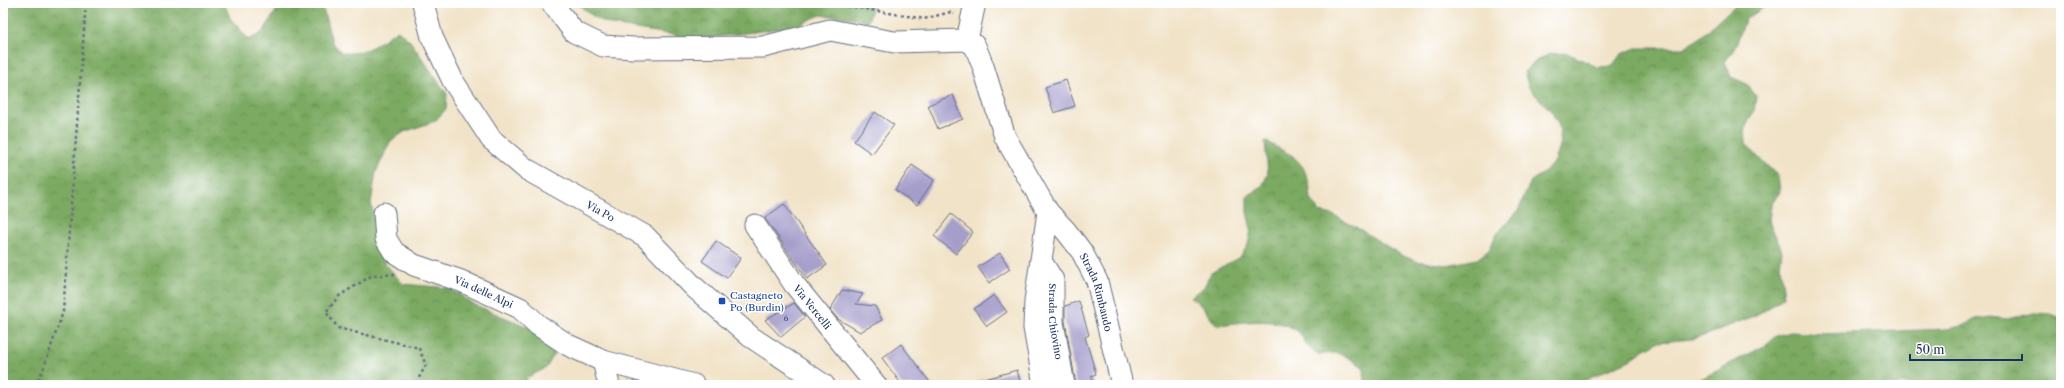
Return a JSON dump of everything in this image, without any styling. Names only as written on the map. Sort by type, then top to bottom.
[{"type":"street","name":"Via Po","points":[[424,3],[432,37],[450,74],[492,139],[526,169],[645,236],[694,287],[751,337],[824,385]]},
{"type":"street","points":[[552,3],[574,32],[603,46],[633,48],[763,47],[830,30],[894,42],[969,33],[975,3]]},
{"type":"street","name":"Strada Rimbaudo","points":[[969,33],[983,66],[1005,137],[1048,212],[1066,231],[1082,252],[1097,281],[1122,385]]},
{"type":"street","name":"Strada Chiovino","points":[[1044,385],[1034,328],[1035,301],[1048,212]]},
{"type":"street","name":"Via delle Alpi","points":[[384,213],[386,239],[394,252],[414,265],[461,281],[520,308],[538,325],[568,345],[603,361],[694,385]]},
{"type":"street","name":"Via Vercelli","points":[[755,225],[794,284],[876,385]]},
{"type":"street","name":"Strada Chiovino","points":[[1040,261],[1053,280],[1053,322],[1064,385]]},
{"type":"street","points":[[603,361],[609,385]]},
{"type":"path","points":[[35,385],[43,370],[63,312],[86,3]]},
{"type":"path","points":[[830,3],[924,19],[951,12],[969,33]]},
{"type":"path","points":[[401,274],[371,276],[339,296],[326,312],[338,328],[419,348],[426,365],[415,385]]},
{"type":"green space","points":[[3,3],[224,3],[230,18],[249,40],[263,32],[281,3],[319,3],[324,12],[332,42],[342,53],[365,50],[378,44],[398,30],[410,41],[447,94],[446,109],[435,121],[404,132],[390,142],[376,172],[371,203],[384,262],[403,284],[449,288],[475,305],[547,335],[560,345],[546,368],[526,378],[529,385],[3,385]]},
{"type":"green space","points":[[576,3],[874,3],[868,22],[853,18],[821,15],[792,27],[699,39],[612,25],[597,19]]},
{"type":"green space","points":[[1738,3],[1771,3],[1746,19],[1734,49],[1725,62],[1731,77],[1747,84],[1756,96],[1754,112],[1745,127],[1746,143],[1778,176],[1780,192],[1771,205],[1769,221],[1782,251],[1780,266],[1784,297],[1756,315],[1693,339],[1658,342],[1630,360],[1600,373],[1578,385],[1365,385],[1364,368],[1342,355],[1334,353],[1319,354],[1310,349],[1296,330],[1278,323],[1268,322],[1247,322],[1217,325],[1202,307],[1190,297],[1204,287],[1211,273],[1240,257],[1248,245],[1251,229],[1247,212],[1247,196],[1261,188],[1268,174],[1265,141],[1293,156],[1303,167],[1309,182],[1311,199],[1319,212],[1333,215],[1361,230],[1401,255],[1416,261],[1447,265],[1477,259],[1489,250],[1496,235],[1518,211],[1531,181],[1545,172],[1555,161],[1561,142],[1559,126],[1551,111],[1529,88],[1524,72],[1536,61],[1550,54],[1567,53],[1597,67],[1612,66],[1621,54],[1636,48],[1683,48],[1697,40]]},
{"type":"green space","points":[[2035,313],[2051,314],[2061,318],[2061,353],[2056,370],[2056,385],[1684,385],[1703,378],[1764,346],[1776,336],[1791,332],[1823,334],[1947,329],[1962,326],[1976,319],[1991,317],[2006,319]]},
{"type":"building","points":[[1066,80],[1075,106],[1054,113],[1045,87]]},
{"type":"building","points":[[953,95],[963,119],[938,129],[928,105]]},
{"type":"building","points":[[875,112],[894,125],[872,154],[854,141]]},
{"type":"building","points":[[912,165],[934,180],[917,205],[895,190]]},
{"type":"building","points":[[784,204],[827,265],[807,279],[765,218]]},
{"type":"building","points":[[951,214],[973,232],[956,254],[934,236]]},
{"type":"building","points":[[716,241],[741,258],[727,278],[702,261]]},
{"type":"building","points":[[1000,253],[1010,269],[989,283],[978,267]]},
{"type":"building","points":[[842,290],[863,294],[856,304],[875,306],[882,320],[860,332],[838,319],[830,310]]},
{"type":"building","points":[[994,295],[1007,312],[987,326],[974,309]]},
{"type":"building","points":[[1079,301],[1089,335],[1085,337],[1096,374],[1091,376],[1094,385],[1076,385],[1065,321],[1065,306]]},
{"type":"building","points":[[794,303],[805,317],[781,337],[765,320]]},
{"type":"building","points":[[901,344],[932,385],[902,385],[882,358]]},
{"type":"building","points":[[1017,370],[1021,385],[978,385],[978,381]]},
{"type":"place","name":"Castagneto Po (Burdin)","points":[[722,301]]}]
